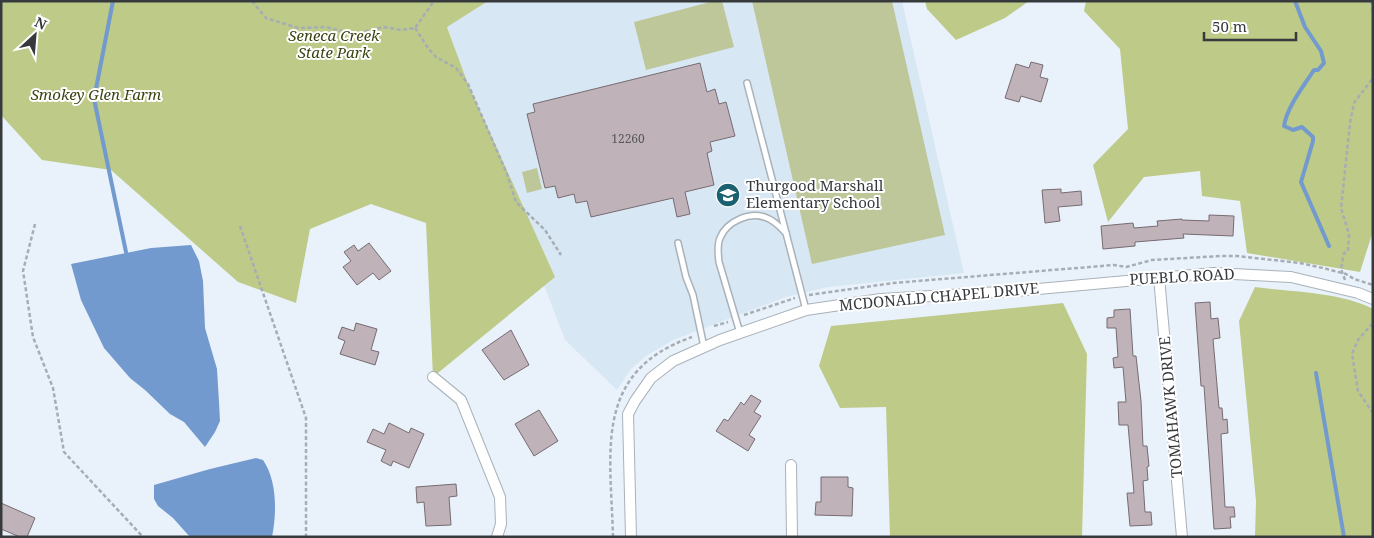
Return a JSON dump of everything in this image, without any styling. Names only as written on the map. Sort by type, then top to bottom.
[{"type":"street","name":"PUEBLO ROAD","points":[[1048,288],[1214,273],[1291,277],[1351,291],[1373,299]]},
{"type":"street","name":"TOMAHAWK DRIVE","points":[[1159,277],[1182,537]]},
{"type":"street","name":"MCDONALD CHAPEL DRIVE","points":[[630,537],[628,414],[651,378],[673,361],[740,332],[806,310],[882,299],[1048,288]]},
{"type":"street","points":[[433,377],[461,400],[497,488],[500,497],[501,524],[497,537]]},
{"type":"street","points":[[791,465],[792,537]]},
{"type":"lane","points":[[747,83],[806,310]]},
{"type":"lane","points":[[740,332],[718,262],[720,239],[726,229],[736,221],[749,216],[768,218],[778,224],[786,233]]},
{"type":"lane","points":[[678,243],[686,277],[693,295],[704,347]]},
{"type":"path","points":[[252,1],[266,18],[298,28],[326,27],[354,34],[384,27],[401,30],[415,28],[434,1]]},
{"type":"path","points":[[1371,1],[1373,16]]},
{"type":"path","points":[[415,28],[436,57],[456,68],[468,84],[507,174],[516,202],[542,226],[561,255]]},
{"type":"path","points":[[1351,291],[1341,269],[1344,253],[1348,251],[1350,242],[1341,208],[1350,123],[1354,103],[1373,78]]},
{"type":"path","points":[[35,224],[23,271],[33,337],[53,388],[64,452],[143,537]]},
{"type":"path","points":[[240,226],[306,418],[306,537]]},
{"type":"path","points":[[808,295],[893,283],[1114,264],[1126,266],[1152,260],[1220,256],[1300,263],[1342,273],[1373,285]]},
{"type":"path","points":[[742,316],[795,298]]},
{"type":"path","points":[[714,326],[728,322]]},
{"type":"path","points":[[1373,326],[1371,325],[1366,329],[1358,340],[1352,354],[1358,392],[1373,413]]},
{"type":"shaded area","name":"Thurgood Marshall Elementary School","points":[[485,1],[902,1],[964,273],[828,287],[786,297],[673,340],[646,356],[631,369],[617,390],[565,340],[487,137],[447,26]]},
{"type":"green space","points":[[1,1],[488,1],[447,27],[468,84],[555,277],[433,377],[426,223],[371,204],[310,229],[296,303],[238,282],[111,170],[42,160],[1,115]]},
{"type":"green space","points":[[714,1],[722,1],[734,47],[646,70],[634,22]]},
{"type":"green space","points":[[752,1],[892,1],[945,235],[812,264]]},
{"type":"green space","points":[[925,1],[1029,1],[1005,18],[956,40],[927,9]]},
{"type":"green space","points":[[1086,1],[1373,1],[1373,231],[1360,272],[1247,253],[1240,201],[1202,196],[1200,171],[1144,177],[1108,222],[1093,165],[1128,129],[1120,49],[1084,11]]},
{"type":"green space","points":[[537,168],[542,189],[527,193],[522,172]]},
{"type":"green space","points":[[1255,287],[1331,296],[1360,303],[1373,309],[1373,537],[1255,537],[1256,501],[1239,321]]},
{"type":"green space","points":[[1063,303],[1087,354],[1082,537],[890,537],[886,407],[840,408],[819,366],[831,326]]},
{"type":"water","points":[[191,245],[199,261],[203,281],[205,328],[217,369],[220,421],[205,447],[184,422],[170,414],[130,378],[104,348],[81,300],[71,264],[151,248]]},
{"type":"water","points":[[256,458],[263,460],[271,477],[275,497],[275,518],[272,537],[190,537],[173,518],[158,506],[154,499],[154,485]]},
{"type":"building","points":[[1031,62],[1043,65],[1040,77],[1048,79],[1041,102],[1021,96],[1019,102],[1005,98],[1016,64],[1029,68]]},
{"type":"building","points":[[700,63],[707,92],[715,89],[719,104],[726,102],[735,136],[710,142],[712,151],[707,153],[714,185],[685,192],[690,214],[677,217],[673,198],[591,217],[587,201],[576,203],[574,194],[558,198],[555,186],[545,188],[527,114],[535,112],[533,104]]},
{"type":"building","points":[[1061,189],[1061,193],[1081,191],[1082,205],[1058,207],[1060,221],[1045,223],[1042,190]]},
{"type":"building","points":[[1209,215],[1234,216],[1233,236],[1183,234],[1184,238],[1135,242],[1135,246],[1103,249],[1101,226],[1133,223],[1134,228],[1158,226],[1157,221],[1182,219],[1209,221]]},
{"type":"building","points":[[369,243],[391,271],[379,280],[373,273],[357,285],[343,267],[351,261],[344,252],[354,245],[358,251]]},
{"type":"building","points":[[1210,302],[1211,319],[1218,318],[1220,338],[1213,339],[1219,408],[1222,408],[1223,420],[1227,419],[1228,433],[1221,434],[1225,507],[1234,507],[1235,517],[1230,517],[1231,528],[1214,529],[1204,386],[1201,386],[1195,303]]},
{"type":"building","points":[[1130,309],[1133,356],[1136,356],[1141,401],[1143,446],[1147,446],[1149,466],[1147,467],[1148,480],[1143,481],[1145,512],[1151,512],[1152,525],[1130,526],[1127,493],[1134,493],[1128,425],[1119,425],[1118,402],[1126,402],[1123,367],[1114,368],[1113,358],[1118,357],[1116,328],[1107,328],[1107,318],[1114,317],[1114,310]]},
{"type":"building","points":[[356,323],[377,329],[371,350],[379,352],[375,365],[340,354],[345,341],[338,338],[342,327],[354,331]]},
{"type":"building","points":[[511,330],[529,365],[504,380],[482,350]]},
{"type":"building","points":[[751,395],[761,401],[754,412],[761,416],[749,435],[755,439],[748,451],[716,431],[724,419],[728,421],[741,402],[744,405]]},
{"type":"building","points":[[539,410],[558,441],[534,456],[515,424]]},
{"type":"building","points":[[389,423],[409,433],[411,428],[424,434],[409,468],[393,461],[391,466],[381,461],[386,450],[367,442],[373,429],[384,434]]},
{"type":"building","points":[[821,477],[848,477],[848,487],[853,488],[852,516],[815,515],[816,502],[821,502]]},
{"type":"building","points":[[456,484],[457,496],[449,497],[451,525],[426,526],[424,502],[417,503],[416,487]]},
{"type":"building","points":[[1,503],[35,518],[27,537],[20,537],[1,529]]},
{"type":"waterway","points":[[113,1],[94,99],[126,252]]},
{"type":"waterway","points":[[1295,1],[1305,27],[1321,51],[1324,63],[1318,70],[1314,70],[1300,90],[1288,112],[1284,126],[1293,130],[1302,127],[1313,137],[1301,182],[1329,246]]},
{"type":"waterway","points":[[1316,373],[1344,537]]},
{"type":"place","name":"Thurgood Marshall Elementary School","points":[[728,195]]},
{"type":"park label","name":"Seneca Creek State Park","points":[[334,44]]},
{"type":"park label","name":"Smokey Glen Farm","points":[[96,95]]}]
